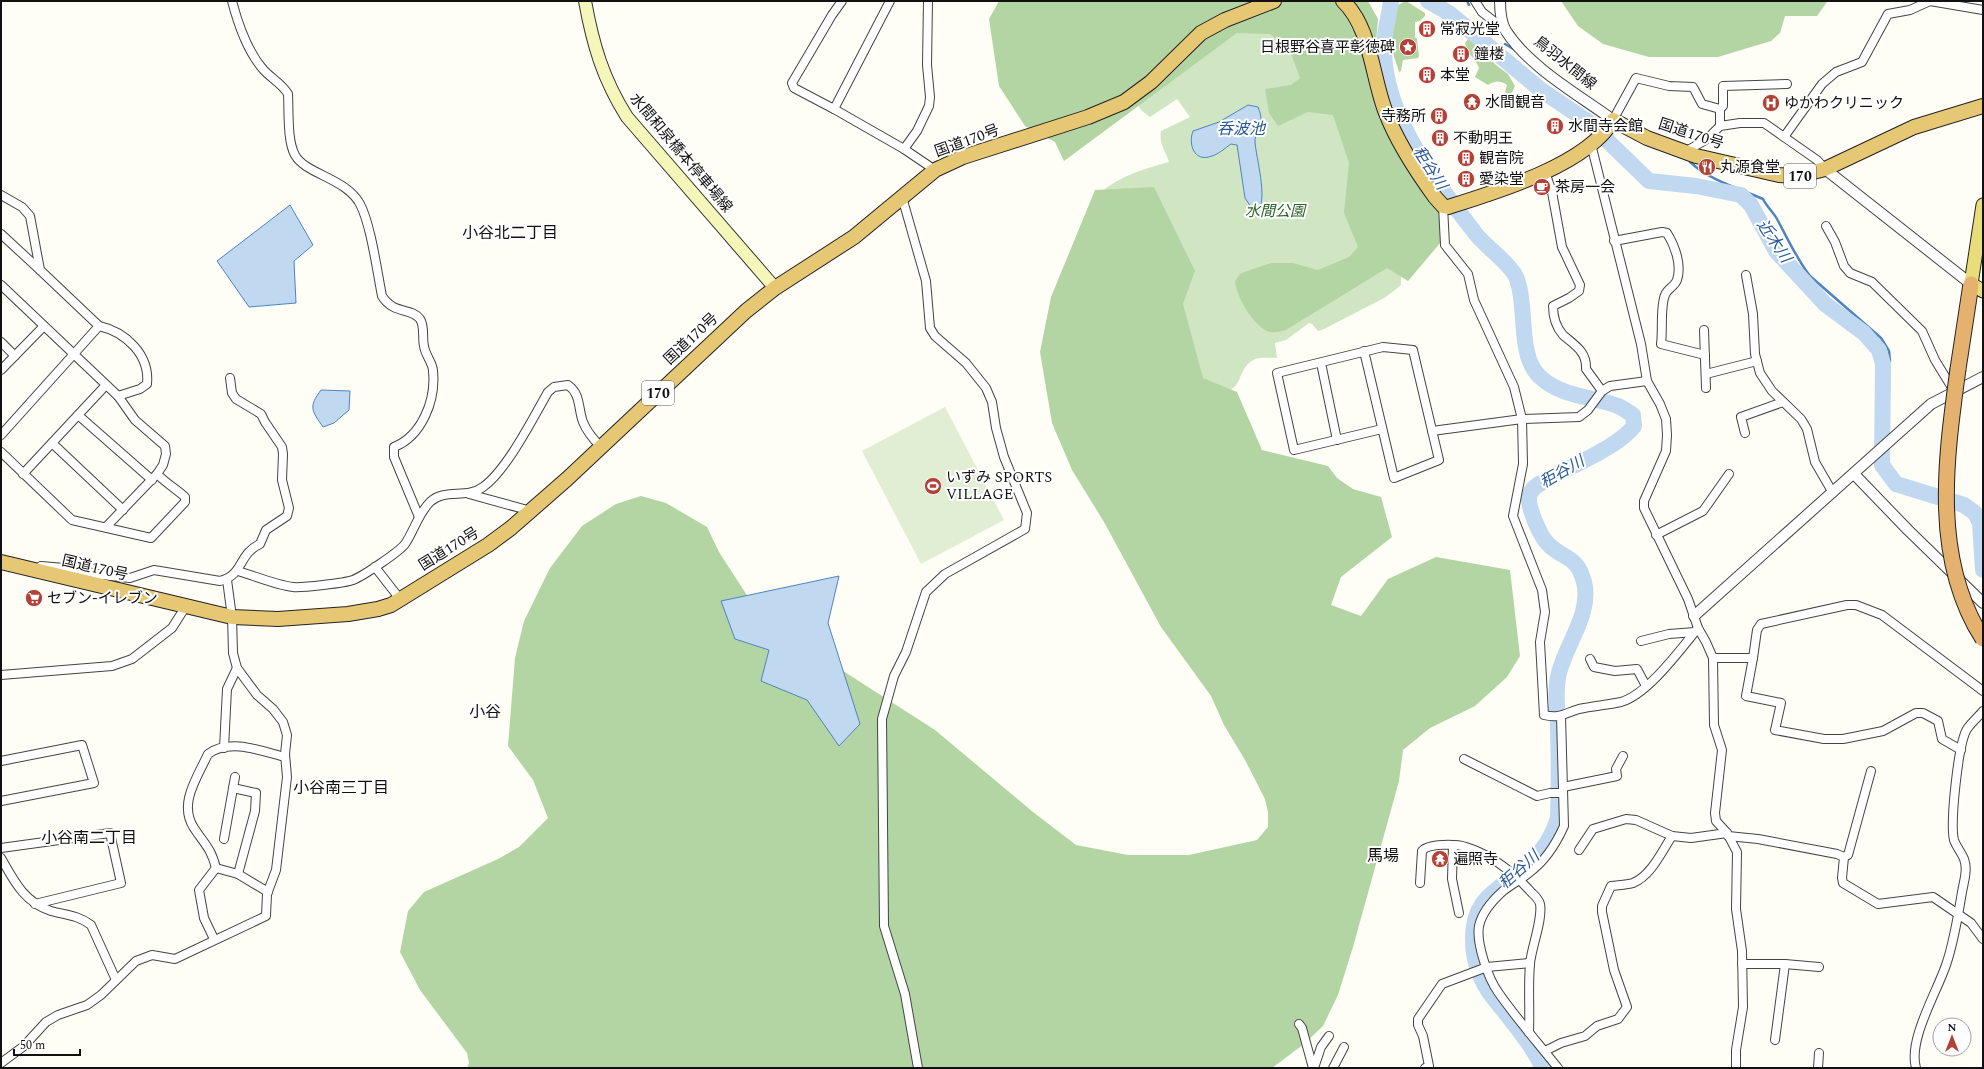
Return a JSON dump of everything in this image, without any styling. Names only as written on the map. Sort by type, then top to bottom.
[{"type":"highway","name":"国道170号","points":[[1,562],[232,617],[278,620],[378,610],[400,599],[488,545],[531,511],[740,316],[775,288],[854,237],[935,170],[963,157],[1088,118],[1124,102],[1151,82],[1201,33],[1225,20],[1274,1]]},
{"type":"highway","points":[[1342,1],[1354,13],[1360,24],[1375,80],[1395,134],[1421,178],[1446,206],[1468,201],[1544,172],[1562,163],[1593,143],[1611,123]]},
{"type":"highway","name":"国道170号","points":[[1611,123],[1684,152],[1789,176],[1797,176],[1825,169],[1914,127],[1983,106]]},
{"type":"highway","points":[[1977,287],[1958,369],[1946,470],[1946,511],[1955,572],[1965,603],[1983,639]]},
{"type":"main road","name":"水間和泉橋本停車場線","points":[[585,1],[597,57],[611,91],[627,118],[775,288]]},
{"type":"main road","points":[[1977,287],[1983,205]]},
{"type":"street","points":[[232,1],[236,17],[256,59],[263,70],[285,88],[288,94],[291,145],[295,156],[304,165],[332,179],[351,192],[360,204],[366,219],[382,296],[386,303],[396,310],[413,314],[420,319],[425,352],[434,370],[432,400],[418,425],[403,443],[394,447],[394,457],[420,518]]},
{"type":"street","points":[[842,1],[832,15],[792,83],[794,88],[904,149],[935,170]]},
{"type":"street","points":[[834,109],[890,1]]},
{"type":"street","points":[[904,149],[917,130],[929,106],[930,97],[927,65],[928,1]]},
{"type":"street","points":[[1475,1],[1482,12],[1505,30]]},
{"type":"street","points":[[1500,1],[1505,30]]},
{"type":"street","points":[[1784,137],[1822,84],[1836,72],[1862,62],[1888,14],[1910,10],[1930,1],[1983,10]]},
{"type":"street","name":"鳥羽水間線","points":[[1505,30],[1525,53],[1543,69],[1611,123]]},
{"type":"street","points":[[1611,123],[1636,78],[1669,86],[1693,87],[1702,104],[1720,109]]},
{"type":"street","points":[[1720,126],[1720,109],[1723,106],[1723,86],[1787,84]]},
{"type":"street","points":[[1684,152],[1707,139],[1720,126],[1740,123],[1764,123],[1817,160],[1825,169],[1977,287]]},
{"type":"street","points":[[1593,143],[1614,241],[1641,344],[1648,381],[1664,414],[1667,435],[1666,451],[1644,502],[1644,508],[1688,599],[1697,630],[1706,642],[1713,658],[1714,725],[1722,750],[1715,813],[1716,821],[1727,835],[1737,852],[1736,909],[1742,964],[1744,1008],[1736,1050],[1736,1068]]},
{"type":"street","points":[[1544,172],[1552,192],[1562,247],[1580,285],[1578,291],[1570,298],[1553,306],[1553,316],[1562,334],[1574,343],[1587,360],[1586,369],[1602,390]]},
{"type":"street","points":[[1,195],[22,207],[30,216],[40,270]]},
{"type":"street","points":[[902,197],[926,281],[930,328],[935,336],[966,363],[986,388],[992,402],[996,428],[1004,457],[1027,513],[1025,529],[945,574],[926,592],[906,652],[894,676],[882,719],[884,926],[905,994],[918,1068]]},
{"type":"street","points":[[1446,206],[1445,245],[1468,274],[1474,300],[1514,387],[1522,420],[1523,464],[1515,498],[1513,516],[1542,590],[1546,612],[1540,642],[1544,715],[1561,716],[1578,709],[1622,702],[1636,695],[1697,630]]},
{"type":"street","points":[[1826,226],[1835,242],[1844,266],[1850,273],[1872,282],[1922,331],[1935,360],[1954,392]]},
{"type":"street","points":[[1614,241],[1662,232],[1667,233],[1674,244],[1678,262],[1678,275],[1676,282],[1665,294],[1662,315],[1663,325],[1661,344],[1705,355]]},
{"type":"street","points":[[1,234],[99,326],[122,334],[134,346],[144,361],[148,373],[147,384],[140,390],[118,396]]},
{"type":"street","points":[[1746,275],[1753,314],[1757,361],[1760,373],[1772,391],[1801,419],[1807,429],[1815,462],[1832,492]]},
{"type":"street","points":[[1,285],[118,396],[135,420],[165,446],[166,454],[163,465],[154,477],[106,528]]},
{"type":"street","points":[[1,370],[44,326]]},
{"type":"street","points":[[1,435],[99,326]]},
{"type":"street","points":[[1704,330],[1706,388]]},
{"type":"street","points":[[1,342],[15,356]]},
{"type":"street","points":[[1364,351],[1394,478],[1439,460],[1413,350],[1382,347],[1364,351],[1321,363],[1277,373],[1294,450],[1382,429]]},
{"type":"street","points":[[1706,374],[1757,361]]},
{"type":"street","points":[[1321,363],[1337,440]]},
{"type":"street","points":[[38,572],[40,566],[76,569],[101,575],[130,578],[154,570],[220,581],[226,580],[238,571],[246,554],[251,548],[260,544],[266,530],[287,516],[289,508],[282,480],[282,446],[261,414],[236,399],[232,393],[230,378]]},
{"type":"street","points":[[1694,616],[1854,474],[1897,432],[1931,404],[1983,378]]},
{"type":"street","points":[[1432,431],[1522,420],[1579,417],[1588,410],[1602,390],[1610,386],[1648,381]]},
{"type":"street","points":[[23,474],[106,385]]},
{"type":"street","points":[[469,494],[484,487],[502,467],[548,392],[554,387],[568,385],[574,389],[578,397],[582,421],[589,434],[601,447]]},
{"type":"street","points":[[1745,432],[1740,417],[1783,402]]},
{"type":"street","points":[[1,452],[72,520],[151,538],[185,502],[185,498],[177,489],[154,477],[78,415]]},
{"type":"street","points":[[52,443],[123,510]]},
{"type":"street","points":[[1656,535],[1703,511],[1729,474]]},
{"type":"street","points":[[1854,474],[1908,530],[1983,603]]},
{"type":"street","points":[[238,571],[294,588],[353,580],[375,567],[405,545],[430,503],[441,495],[469,494],[531,511]]},
{"type":"street","points":[[375,567],[400,599]]},
{"type":"street","points":[[1,1063],[24,1046],[46,1022],[58,1014],[87,1005],[101,995],[136,961],[152,955],[175,959],[214,939],[266,916],[268,892],[276,870],[287,777],[285,757],[287,735],[283,722],[273,709],[257,695],[237,668],[233,653],[232,617],[226,580]]},
{"type":"street","points":[[1961,750],[1942,738],[1938,721],[1923,713],[1916,713],[1883,731],[1844,739],[1824,739],[1775,730],[1781,703],[1746,696],[1757,630],[1761,624],[1847,605],[1856,605],[1882,615],[1983,691]]},
{"type":"street","points":[[1,675],[112,666],[132,659],[172,628],[186,606]]},
{"type":"street","points":[[1641,641],[1668,634],[1697,630]]},
{"type":"street","points":[[1713,658],[1753,658]]},
{"type":"street","points":[[1590,659],[1594,667],[1615,671],[1638,669],[1646,686]]},
{"type":"street","points":[[224,748],[227,688],[237,668]]},
{"type":"street","points":[[1916,1068],[1914,1057],[1915,1042],[1946,964],[1958,913],[1965,871],[1964,860],[1954,840],[1953,829],[1956,776],[1967,729],[1983,711]]},
{"type":"street","points":[[1558,1068],[1497,991],[1487,967],[1478,938],[1482,917],[1495,899],[1544,859],[1558,841],[1564,826],[1561,716]]},
{"type":"street","points":[[1,762],[82,745],[94,783],[1,801]]},
{"type":"street","points":[[216,868],[212,852],[188,818],[188,800],[208,754],[214,750],[224,748],[247,747],[285,757]]},
{"type":"street","points":[[1464,759],[1537,796],[1618,776],[1616,769],[1623,756]]},
{"type":"street","points":[[1871,771],[1848,855],[1844,857],[1843,882],[1878,904],[1933,897],[1971,923],[1983,939]]},
{"type":"street","points":[[224,839],[235,777]]},
{"type":"street","points":[[233,788],[256,793],[255,811],[238,874]]},
{"type":"street","points":[[1579,850],[1593,829],[1626,819],[1636,820],[1672,836],[1691,838],[1727,835],[1758,839],[1837,854],[1844,857]]},
{"type":"street","points":[[1,848],[110,833],[121,883],[34,904]]},
{"type":"street","points":[[1545,1051],[1561,1043],[1585,1036],[1597,1026],[1618,1019],[1627,1007],[1614,970],[1602,906],[1611,886],[1632,883],[1640,879],[1650,869],[1672,836]]},
{"type":"street","points":[[1420,883],[1422,851],[1424,848],[1430,845],[1463,846],[1485,854],[1508,870],[1519,879],[1540,904],[1530,963],[1529,1032]]},
{"type":"street","points":[[1452,846],[1452,879],[1460,913]]},
{"type":"street","points":[[1,858],[18,888],[34,904],[51,911],[73,915],[83,919],[91,925],[116,980]]},
{"type":"street","points":[[216,868],[238,874],[268,892]]},
{"type":"street","points":[[214,939],[204,918],[200,890],[216,868]]},
{"type":"street","points":[[1425,1068],[1428,1066],[1423,1036],[1418,1025],[1418,1019],[1442,984],[1487,967],[1530,963]]},
{"type":"street","points":[[1742,964],[1785,964],[1819,967]]},
{"type":"street","points":[[1775,1040],[1785,964]]},
{"type":"street","points":[[1299,1024],[1302,1028],[1314,1068]]},
{"type":"street","points":[[1314,1068],[1321,1047],[1329,1036]]},
{"type":"street","points":[[1333,1068],[1344,1046]]},
{"type":"street","points":[[1818,1068],[1819,1053]]},
{"type":"green space","points":[[999,1],[1368,1],[1378,19],[1375,54],[1396,118],[1390,137],[1441,212],[1441,242],[1408,281],[1387,268],[1286,330],[1270,332],[1264,329],[1252,318],[1242,303],[1235,281],[1240,274],[1271,263],[1293,263],[1318,270],[1349,257],[1358,247],[1344,213],[1349,163],[1333,115],[1308,112],[1278,126],[1269,113],[1265,89],[1291,85],[1300,78],[1292,56],[1286,46],[1270,34],[1237,33],[1064,161],[1055,142],[1025,126],[999,86],[989,19]]},
{"type":"green space","name":"水間公園","points":[[1315,1],[1401,265],[1401,285],[1386,297],[1324,329],[1318,331],[1312,324],[1309,323],[1286,340],[1275,343],[1277,358],[1257,358],[1248,364],[1235,387],[1219,392],[1205,392],[1100,193],[1107,187],[1123,178],[1169,162],[1162,144],[1161,131],[1190,117],[1177,99],[1150,117],[1141,110],[1137,103],[1198,44]]},
{"type":"green space","points":[[1406,1],[1425,13],[1425,16],[1420,21],[1415,22],[1415,37],[1417,39],[1419,56],[1418,58],[1403,60],[1401,71],[1399,72],[1389,41],[1398,5]]},
{"type":"green space","points":[[1561,1],[1873,1],[1827,2],[1817,16],[1785,16],[1780,33],[1771,41],[1718,57],[1649,57],[1603,44],[1578,26]]},
{"type":"green space","points":[[1468,39],[1474,41],[1496,65],[1508,74],[1515,86],[1511,95],[1505,92],[1507,85],[1502,82],[1488,85],[1475,77],[1479,68],[1466,47],[1465,43]]},
{"type":"green space","points":[[1154,187],[1195,271],[1183,304],[1203,378],[1237,392],[1262,450],[1328,466],[1337,478],[1353,489],[1381,497],[1392,537],[1341,577],[1331,605],[1361,616],[1388,579],[1436,557],[1510,570],[1520,656],[1507,677],[1475,706],[1430,728],[1403,750],[1399,781],[1353,947],[1338,995],[1323,1026],[1304,1044],[1272,1068],[467,1068],[469,1063],[467,1053],[420,990],[400,952],[408,911],[424,892],[498,859],[519,847],[548,818],[533,780],[508,746],[515,658],[524,621],[550,568],[582,526],[616,504],[641,496],[666,503],[707,527],[719,552],[750,600],[812,651],[935,730],[1033,812],[1076,845],[1128,855],[1189,855],[1257,840],[1268,827],[1268,812],[1265,799],[1245,760],[1224,725],[1211,696],[1161,627],[1104,522],[1072,470],[1052,423],[1040,352],[1051,297],[1095,190]]},
{"type":"green space","name":"いずみ SPORTS VILLAGE","points":[[945,407],[1004,520],[921,564],[862,451]]},
{"type":"water","name":"呑波池","points":[[1248,105],[1258,107],[1261,118],[1261,122],[1255,137],[1262,188],[1261,205],[1258,210],[1253,210],[1245,198],[1237,145],[1231,144],[1217,154],[1201,157],[1194,151],[1191,141],[1193,131],[1219,122]]},
{"type":"water","points":[[290,205],[313,245],[294,261],[296,303],[249,307],[217,261]]},
{"type":"water","points":[[321,390],[350,391],[349,410],[334,423],[323,427],[316,417],[313,409],[314,401]]},
{"type":"water","points":[[839,576],[828,623],[860,724],[839,746],[807,700],[761,681],[769,650],[735,639],[721,601]]},
{"type":"waterway","name":"秬谷川","points":[[1391,1],[1385,33],[1384,52],[1387,77],[1403,125],[1430,171],[1445,193],[1475,233],[1512,270],[1516,276],[1521,297],[1524,334],[1528,357],[1533,367],[1539,376],[1557,388],[1618,406],[1633,415],[1634,426],[1617,442],[1538,485],[1532,490],[1529,497],[1532,515],[1542,535],[1548,544],[1574,562],[1578,567],[1584,582],[1586,594],[1581,617],[1562,662],[1556,695],[1559,763],[1558,818],[1556,825],[1547,843],[1539,854],[1519,873],[1490,894],[1483,903],[1474,925],[1473,945],[1476,962],[1485,985],[1525,1038],[1543,1068]]},
{"type":"waterway","name":"近木川","points":[[1428,1],[1449,13],[1541,90],[1587,121],[1649,181],[1696,186],[1741,195],[1751,205],[1776,251],[1825,304],[1864,333],[1879,350],[1883,364],[1882,465],[1896,484],[1964,505],[1975,513],[1980,523],[1983,570]]},
{"type":"waterway","points":[[1467,1],[1469,5]]},
{"type":"waterway","points":[[1505,44],[1515,50]]},
{"type":"waterway","points":[[1690,162],[1698,169],[1725,184],[1763,199],[1777,219],[1796,255],[1810,276],[1881,338],[1889,351],[1890,361],[1883,364]]},
{"type":"place","name":"常寂光堂","points":[[1427,29]]},
{"type":"place","name":"日根野谷喜平彰徳碑","points":[[1408,47]]},
{"type":"place","name":"鐘楼","points":[[1461,54]]},
{"type":"place","name":"本堂","points":[[1427,75]]},
{"type":"place","name":"水間観音","points":[[1472,102]]},
{"type":"place","name":"ゆかわクリニック","points":[[1771,103]]},
{"type":"place","name":"寺務所","points":[[1439,116]]},
{"type":"place","name":"水間寺会館","points":[[1555,126]]},
{"type":"place","name":"不動明王","points":[[1440,138]]},
{"type":"place","name":"観音院","points":[[1466,158]]},
{"type":"place","name":"丸源食堂","points":[[1707,167]]},
{"type":"place","name":"愛染堂","points":[[1466,179]]},
{"type":"place","name":"茶房一会","points":[[1542,187]]},
{"type":"place","name":"いずみ SPORTS VILLAGE","points":[[933,486]]},
{"type":"place","name":"セブン-イレブン","points":[[34,598]]},
{"type":"place","name":"遍照寺","points":[[1440,859]]},
{"type":"district","name":"小谷北二丁目","points":[[510,233]]},
{"type":"district","name":"小谷","points":[[485,712]]},
{"type":"district","name":"小谷南三丁目","points":[[341,788]]},
{"type":"district","name":"小谷南二丁目","points":[[89,838]]},
{"type":"district","name":"馬場","points":[[1383,856]]}]
